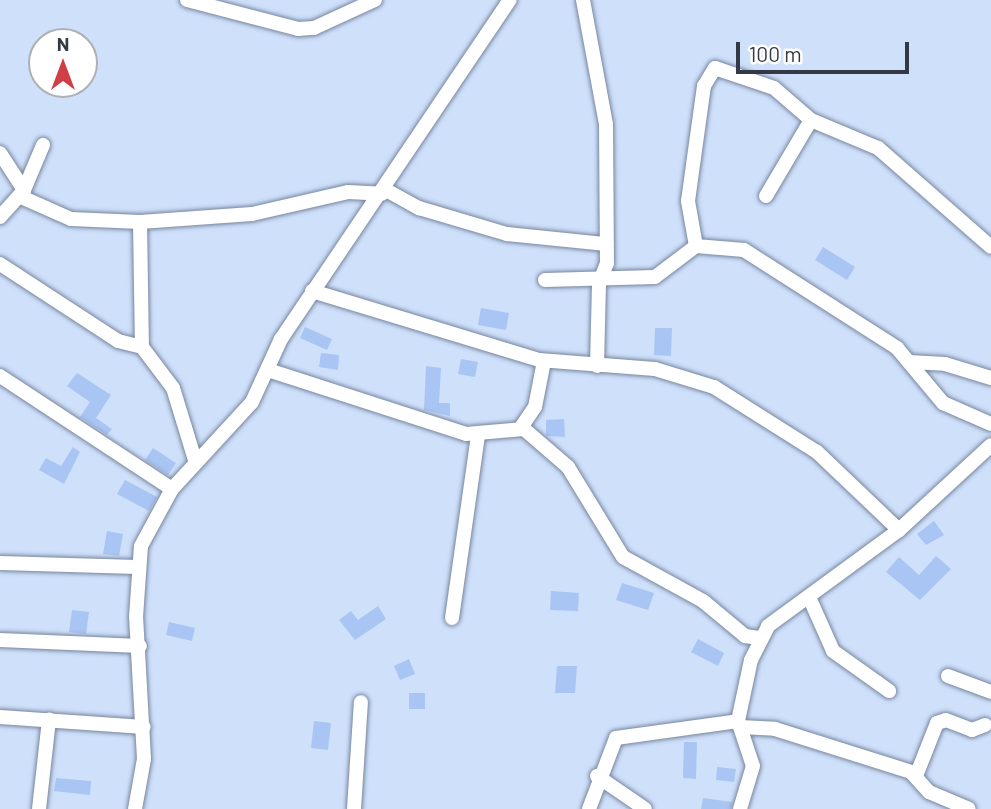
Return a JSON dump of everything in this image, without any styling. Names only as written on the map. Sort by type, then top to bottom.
[{"type":"street","points":[[187,0],[298,29],[314,29],[375,0]]},
{"type":"street","points":[[135,809],[144,727],[138,567],[141,546],[172,489],[252,402],[312,292],[384,192],[467,55],[510,0]]},
{"type":"street","points":[[583,0],[606,124],[607,244],[597,366]]},
{"type":"street","points":[[696,246],[688,201],[708,73],[734,69],[774,88],[811,120],[878,148],[991,247]]},
{"type":"street","points":[[766,196],[811,120]]},
{"type":"street","points":[[0,217],[21,193],[43,145]]},
{"type":"street","points":[[0,153],[21,193],[71,219],[140,222],[251,214],[348,192],[384,192],[419,208],[507,234],[607,244]]},
{"type":"street","points":[[140,222],[142,348]]},
{"type":"street","points":[[545,280],[655,276],[696,246],[759,256],[885,339],[943,403],[991,424]]},
{"type":"street","points":[[0,264],[118,341],[142,348],[173,388],[195,463]]},
{"type":"street","points":[[312,292],[544,361],[655,369],[714,387],[817,452],[898,530]]},
{"type":"street","points":[[520,429],[535,407],[544,361]]},
{"type":"street","points":[[908,362],[944,364],[991,378]]},
{"type":"street","points":[[268,370],[478,435],[520,429],[568,467],[623,557],[703,601],[745,636],[759,638]]},
{"type":"street","points":[[0,376],[172,489]]},
{"type":"street","points":[[452,618],[478,435]]},
{"type":"street","points":[[740,809],[753,766],[739,724],[759,638],[898,530],[991,446]]},
{"type":"street","points":[[0,563],[138,567]]},
{"type":"street","points":[[809,597],[833,651],[889,691]]},
{"type":"street","points":[[0,640],[140,646]]},
{"type":"street","points":[[948,676],[991,692]]},
{"type":"street","points":[[354,809],[361,702]]},
{"type":"street","points":[[0,717],[144,727]]},
{"type":"street","points":[[27,809],[39,805],[49,720]]},
{"type":"street","points":[[916,776],[937,723],[946,720],[972,730],[985,725]]},
{"type":"street","points":[[589,809],[597,776],[621,736],[739,724],[775,729],[916,776],[929,792],[969,809]]},
{"type":"street","points":[[597,776],[645,809]]},
{"type":"building","points":[[823,247],[855,267],[847,280],[815,260]]},
{"type":"building","points":[[481,308],[509,313],[506,330],[478,325]]},
{"type":"building","points":[[305,327],[332,339],[327,350],[300,338]]},
{"type":"building","points":[[655,328],[672,328],[671,356],[654,355]]},
{"type":"building","points":[[321,353],[339,355],[338,370],[319,367]]},
{"type":"building","points":[[461,359],[478,362],[475,377],[458,374]]},
{"type":"building","points":[[426,366],[441,368],[439,403],[450,403],[450,416],[424,410]]},
{"type":"building","points":[[77,373],[111,395],[96,418],[112,429],[107,435],[80,417],[90,402],[67,386]]},
{"type":"building","points":[[564,419],[565,437],[546,436],[546,420]]},
{"type":"building","points":[[73,447],[80,452],[64,484],[39,470],[46,458],[61,466]]},
{"type":"building","points":[[153,448],[176,463],[168,475],[145,460]]},
{"type":"building","points":[[125,480],[157,497],[149,511],[117,494]]},
{"type":"building","points":[[934,521],[944,535],[926,545],[917,534]]},
{"type":"building","points":[[107,531],[123,534],[119,556],[103,554]]},
{"type":"building","points":[[936,556],[951,569],[920,600],[886,572],[899,557],[919,575]]},
{"type":"building","points":[[622,583],[654,593],[648,610],[616,600]]},
{"type":"building","points":[[551,591],[579,593],[578,611],[550,610]]},
{"type":"building","points":[[378,606],[386,619],[355,640],[339,620],[351,611],[358,620]]},
{"type":"building","points":[[72,610],[89,612],[86,634],[69,632]]},
{"type":"building","points":[[169,622],[195,628],[192,641],[166,635]]},
{"type":"building","points":[[698,639],[724,653],[718,666],[691,652]]},
{"type":"building","points":[[409,659],[415,674],[400,680],[394,666]]},
{"type":"building","points":[[557,666],[577,666],[575,693],[555,693]]},
{"type":"building","points":[[409,693],[425,693],[425,709],[409,709]]},
{"type":"building","points":[[314,721],[331,723],[328,750],[311,748]]},
{"type":"building","points":[[684,742],[697,742],[696,779],[683,778]]},
{"type":"building","points":[[717,767],[736,769],[734,782],[716,780]]},
{"type":"building","points":[[56,778],[91,781],[90,795],[54,791]]},
{"type":"building","points":[[703,798],[732,802],[731,809],[701,809]]}]
